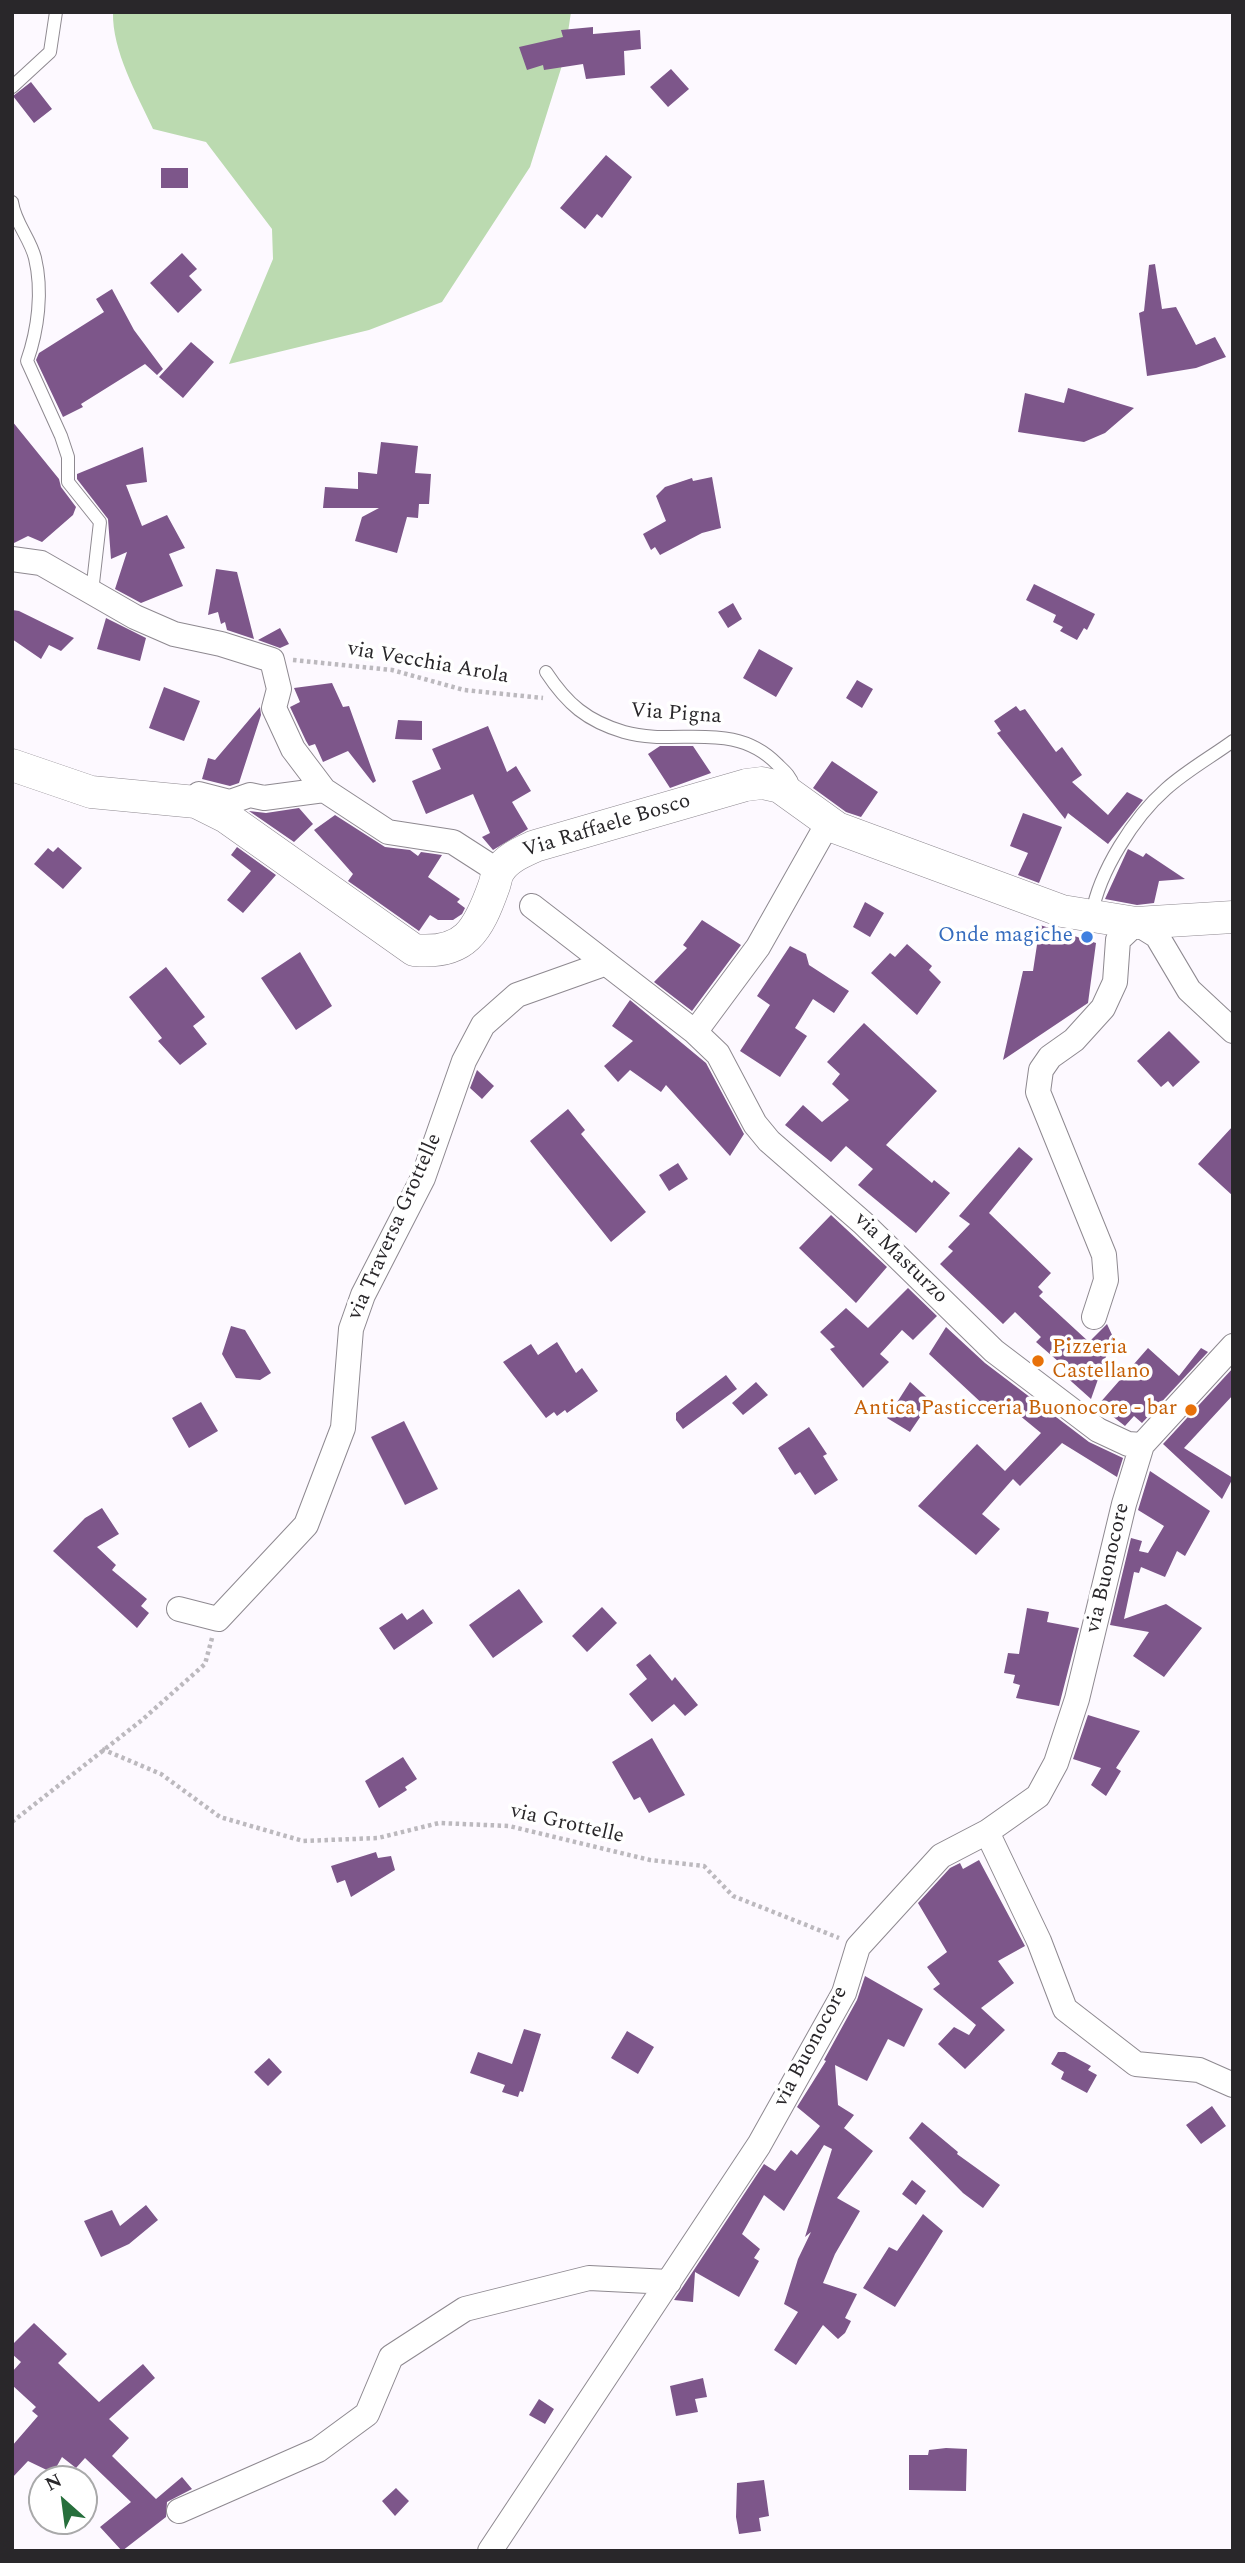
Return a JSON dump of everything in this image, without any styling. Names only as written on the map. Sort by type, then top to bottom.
[{"type":"street","points":[[12,559],[41,563],[135,617],[174,634],[221,644],[271,660],[276,669],[279,689],[274,708],[293,749],[324,790],[388,832],[453,842],[498,871]]},
{"type":"street","name":"Via Raffaele Bosco","points":[[12,765],[35,776],[91,792],[195,802],[226,817],[414,950],[438,952],[457,947],[471,936],[498,871],[513,856],[535,846],[746,785],[762,783],[780,787],[828,823],[994,888],[1062,911],[1136,923],[1233,917]]},
{"type":"street","points":[[91,792],[132,788],[191,792],[230,802],[250,795],[264,798],[324,790]]},
{"type":"street","points":[[532,906],[695,1032],[758,947],[828,823]]},
{"type":"street","points":[[1094,1317],[1106,1280],[1104,1255],[1038,1093],[1041,1070],[1050,1057],[1074,1040],[1103,1009],[1115,982],[1118,940],[1136,923],[1157,936],[1189,990],[1233,1031]]},
{"type":"street","name":"via Traversa Grottelle","points":[[218,1619],[306,1525],[343,1428],[351,1329],[363,1295],[423,1178],[464,1061],[483,1026],[517,995],[604,964]]},
{"type":"street","name":"via Masturzo","points":[[695,1032],[718,1054],[755,1124],[769,1141],[863,1223],[994,1351],[1098,1430],[1128,1444],[1142,1445]]},
{"type":"street","name":"via Buonocore","points":[[490,2551],[759,2145],[844,1993],[858,1947],[941,1856],[987,1832],[1038,1797],[1056,1763],[1077,1699],[1124,1504],[1142,1445],[1233,1346]]},
{"type":"street","points":[[178,1609],[218,1619]]},
{"type":"street","points":[[987,1832],[1039,1941],[1065,2009],[1136,2064],[1199,2070],[1233,2085]]},
{"type":"street","points":[[179,2511],[318,2449],[367,2414],[391,2357],[465,2309],[589,2278],[669,2282]]},
{"type":"lane","points":[[12,87],[50,52],[56,12]]},
{"type":"lane","points":[[12,202],[14,213],[35,258],[36,334],[27,361],[61,436],[68,457],[68,482],[100,522],[92,592]]},
{"type":"lane","name":"Via Pigna","points":[[546,672],[565,700],[577,711],[625,732],[708,734],[742,740],[772,759],[791,779],[796,799]]},
{"type":"lane","points":[[1091,916],[1095,896],[1113,854],[1166,789],[1233,741]]},
{"type":"path","name":"via Vecchia Arola","points":[[328,663],[392,670],[464,690],[565,700]]},
{"type":"path","points":[[12,1822],[142,1720],[205,1664],[218,1619]]},
{"type":"path","name":"via Grottelle","points":[[102,1749],[161,1774],[220,1817],[303,1841],[378,1838],[439,1823],[509,1826],[650,1860],[704,1866],[733,1896],[858,1947]]},
{"type":"green space","points":[[113,12],[571,12],[564,59],[530,167],[442,302],[369,330],[229,364],[273,259],[272,229],[206,142],[153,129],[121,57]]},
{"type":"building","points":[[593,27],[593,34],[640,30],[641,49],[624,51],[625,75],[586,79],[583,64],[544,70],[543,65],[527,70],[519,47],[563,37],[561,30]]},
{"type":"building","points":[[671,69],[689,89],[668,107],[650,87]]},
{"type":"building","points":[[31,82],[52,109],[34,123],[13,96]]},
{"type":"building","points":[[606,155],[632,177],[602,218],[597,214],[585,229],[560,208]]},
{"type":"building","points":[[161,168],[188,168],[188,188],[161,188]]},
{"type":"building","points":[[182,253],[197,269],[189,276],[202,290],[178,313],[150,283]]},
{"type":"building","points":[[1155,264],[1162,309],[1176,307],[1196,345],[1215,337],[1226,357],[1196,368],[1147,376],[1139,313],[1144,311],[1149,265]]},
{"type":"building","points":[[112,289],[134,330],[163,369],[157,375],[145,364],[81,404],[83,407],[63,417],[36,360],[39,353],[104,312],[96,299]]},
{"type":"building","points":[[191,342],[214,362],[183,398],[159,377]]},
{"type":"building","points":[[1068,388],[1134,408],[1105,433],[1084,442],[1018,432],[1025,393],[1064,403]]},
{"type":"building","points":[[12,421],[59,479],[61,487],[76,507],[73,515],[42,542],[28,536],[12,544]]},
{"type":"building","points":[[381,442],[418,446],[415,473],[431,474],[429,504],[419,504],[418,518],[407,517],[397,553],[355,541],[362,517],[379,508],[323,508],[325,487],[358,489],[358,472],[377,474]]},
{"type":"building","points":[[143,447],[147,482],[126,485],[142,526],[167,515],[185,548],[169,554],[183,586],[141,603],[115,589],[127,552],[111,559],[108,519],[77,479],[77,474]]},
{"type":"building","points":[[712,477],[721,528],[702,533],[660,555],[655,547],[651,550],[643,534],[666,521],[656,496],[665,487],[692,478],[693,481]]},
{"type":"building","points":[[216,569],[237,572],[254,639],[227,630],[225,622],[221,624],[218,612],[208,615]]},
{"type":"building","points":[[1034,584],[1095,614],[1087,630],[1084,628],[1077,640],[1060,631],[1063,627],[1053,622],[1056,615],[1026,600]]},
{"type":"building","points":[[733,603],[742,619],[728,628],[718,612]]},
{"type":"building","points":[[12,610],[74,638],[61,651],[49,645],[41,659],[12,639]]},
{"type":"building","points":[[106,618],[146,638],[140,661],[97,649]]},
{"type":"building","points":[[280,628],[289,644],[280,648],[258,640]]},
{"type":"building","points":[[759,649],[793,668],[776,697],[743,678]]},
{"type":"building","points":[[857,680],[873,689],[862,708],[846,698]]},
{"type":"building","points":[[332,683],[343,707],[349,706],[376,781],[373,783],[348,751],[323,762],[315,744],[309,746],[306,741],[290,707],[300,702],[294,688]]},
{"type":"building","points":[[164,687],[200,701],[184,741],[149,728]]},
{"type":"building","points":[[1016,706],[1020,711],[1025,709],[1056,752],[1062,747],[1082,775],[1072,782],[1108,815],[1127,792],[1143,800],[1108,844],[1068,813],[1065,819],[997,733],[1001,731],[994,721]]},
{"type":"building","points":[[260,707],[261,715],[239,783],[230,786],[202,779],[208,758],[215,760]]},
{"type":"building","points":[[398,720],[422,721],[422,740],[395,739]]},
{"type":"building","points":[[488,726],[507,772],[516,766],[531,791],[512,802],[528,829],[493,850],[482,837],[490,833],[473,794],[426,814],[412,781],[441,769],[432,749]]},
{"type":"building","points":[[660,746],[693,746],[711,773],[670,788],[648,754]]},
{"type":"building","points":[[832,761],[878,792],[861,817],[846,812],[813,788]]},
{"type":"building","points":[[299,808],[313,824],[294,842],[249,811],[266,813]]},
{"type":"building","points":[[1023,813],[1062,827],[1039,883],[1018,875],[1028,853],[1010,846]]},
{"type":"building","points":[[335,815],[385,847],[410,850],[418,856],[421,852],[442,855],[428,877],[460,899],[457,902],[465,908],[462,914],[453,920],[438,920],[430,915],[419,931],[348,881],[353,874],[314,830]]},
{"type":"building","points":[[58,847],[82,868],[63,889],[34,864],[48,848],[53,852]]},
{"type":"building","points":[[237,847],[276,875],[243,913],[227,900],[251,871],[231,855]]},
{"type":"building","points":[[1128,849],[1143,857],[1146,853],[1185,879],[1159,881],[1154,903],[1137,905],[1105,899]]},
{"type":"building","points":[[865,902],[884,913],[870,937],[853,927]]},
{"type":"building","points":[[702,920],[741,945],[692,1011],[654,982],[687,948],[683,945]]},
{"type":"building","points":[[1040,925],[1096,943],[1088,1003],[1003,1060],[1023,971],[1033,971]]},
{"type":"building","points":[[907,944],[932,966],[929,970],[941,982],[917,1015],[871,973],[890,953],[895,957]]},
{"type":"building","points":[[790,946],[806,954],[809,965],[849,991],[834,1013],[813,999],[795,1028],[807,1036],[780,1077],[740,1051],[770,1005],[757,996]]},
{"type":"building","points":[[300,952],[332,1006],[296,1030],[261,978]]},
{"type":"building","points":[[166,967],[205,1017],[193,1026],[207,1044],[180,1065],[158,1041],[162,1038],[129,997]]},
{"type":"building","points":[[630,1000],[706,1063],[744,1134],[730,1156],[666,1085],[661,1092],[630,1070],[618,1082],[604,1066],[633,1041],[612,1026]]},
{"type":"building","points":[[864,1023],[937,1091],[886,1145],[932,1183],[934,1180],[950,1193],[916,1233],[858,1185],[873,1169],[846,1146],[831,1162],[785,1125],[803,1105],[822,1122],[849,1100],[832,1084],[840,1074],[827,1062]]},
{"type":"building","points":[[1169,1031],[1200,1062],[1173,1087],[1168,1081],[1161,1087],[1137,1061]]},
{"type":"building","points":[[477,1070],[494,1086],[482,1099],[470,1088]]},
{"type":"building","points":[[568,1109],[585,1130],[581,1134],[646,1212],[611,1242],[530,1141]]},
{"type":"building","points":[[1233,1126],[1233,1196],[1198,1164]]},
{"type":"building","points":[[1019,1147],[1033,1159],[989,1213],[1051,1273],[1038,1287],[1043,1292],[1039,1296],[1089,1342],[1107,1324],[1113,1337],[1091,1399],[1063,1374],[1067,1369],[1036,1342],[1041,1337],[1015,1312],[1003,1324],[940,1264],[953,1251],[948,1247],[970,1224],[959,1216]]},
{"type":"building","points":[[678,1163],[688,1179],[669,1191],[659,1175]]},
{"type":"building","points":[[831,1215],[887,1267],[856,1303],[799,1248]]},
{"type":"building","points":[[908,1288],[937,1316],[913,1340],[902,1330],[880,1354],[889,1362],[863,1388],[830,1349],[835,1347],[820,1332],[846,1308],[868,1328]]},
{"type":"building","points":[[231,1326],[245,1330],[271,1373],[260,1380],[236,1378],[222,1354]]},
{"type":"building","points":[[946,1327],[985,1363],[1089,1442],[1123,1458],[1117,1477],[1062,1443],[1020,1486],[1013,1479],[982,1514],[1000,1529],[976,1555],[918,1506],[977,1444],[1005,1471],[1041,1433],[1013,1410],[987,1408],[929,1354]]},
{"type":"building","points":[[557,1342],[576,1373],[582,1368],[598,1391],[567,1413],[565,1410],[557,1416],[554,1412],[546,1418],[503,1362],[531,1344],[538,1355]]},
{"type":"building","points":[[1148,1348],[1179,1376],[1201,1348],[1208,1352],[1142,1423],[1134,1416],[1125,1426],[1098,1405]]},
{"type":"building","points":[[1233,1368],[1233,1395],[1184,1448],[1233,1478],[1222,1499],[1163,1444]]},
{"type":"building","points":[[726,1375],[737,1389],[683,1429],[676,1420],[676,1413]]},
{"type":"building","points":[[756,1382],[768,1395],[743,1415],[732,1403]]},
{"type":"building","points":[[910,1382],[931,1401],[910,1432],[887,1418]]},
{"type":"building","points":[[201,1402],[218,1431],[189,1448],[172,1418]]},
{"type":"building","points":[[404,1421],[438,1489],[405,1505],[371,1437]]},
{"type":"building","points":[[809,1427],[827,1454],[823,1456],[838,1480],[815,1495],[800,1472],[795,1475],[778,1448]]},
{"type":"building","points":[[1150,1471],[1210,1511],[1185,1556],[1177,1551],[1165,1577],[1141,1567],[1139,1573],[1134,1572],[1124,1619],[1166,1604],[1202,1628],[1164,1677],[1133,1656],[1149,1632],[1110,1625],[1131,1538],[1142,1541],[1139,1551],[1148,1553],[1164,1526],[1138,1510]]},
{"type":"building","points":[[102,1508],[119,1534],[97,1547],[116,1565],[112,1570],[147,1599],[141,1606],[149,1613],[137,1628],[53,1551],[85,1518]]},
{"type":"building","points":[[519,1589],[543,1622],[493,1658],[469,1625]]},
{"type":"building","points":[[602,1607],[617,1623],[587,1652],[572,1636]]},
{"type":"building","points":[[1027,1608],[1049,1612],[1047,1622],[1079,1628],[1059,1706],[1016,1698],[1020,1685],[1013,1683],[1015,1675],[1004,1673],[1008,1653],[1019,1654]]},
{"type":"building","points":[[423,1609],[433,1623],[394,1650],[379,1628],[402,1613],[407,1620]]},
{"type":"building","points":[[650,1654],[672,1681],[675,1677],[698,1705],[685,1716],[674,1704],[652,1722],[629,1694],[647,1679],[636,1665]]},
{"type":"building","points":[[1088,1715],[1140,1731],[1116,1768],[1121,1771],[1106,1796],[1091,1785],[1101,1768],[1073,1759]]},
{"type":"building","points":[[652,1738],[685,1795],[649,1813],[640,1797],[634,1800],[612,1762]]},
{"type":"building","points":[[403,1757],[417,1779],[405,1787],[407,1790],[379,1808],[365,1781]]},
{"type":"building","points":[[376,1852],[378,1858],[391,1856],[395,1870],[351,1897],[345,1880],[337,1883],[331,1866]]},
{"type":"building","points":[[979,1860],[1025,1946],[998,1961],[1014,1983],[981,2008],[1005,2030],[965,2069],[938,2044],[954,2027],[969,2035],[976,2025],[933,1989],[940,1984],[927,1967],[947,1952],[918,1903],[950,1868],[960,1863],[963,1869]]},
{"type":"building","points":[[865,1976],[923,2009],[904,2047],[888,2039],[867,2081],[835,2065],[838,2105],[854,2115],[844,2128],[873,2151],[837,2198],[860,2211],[835,2254],[823,2283],[857,2294],[845,2318],[851,2321],[845,2333],[838,2339],[823,2325],[796,2365],[774,2350],[798,2312],[784,2304],[798,2259],[811,2232],[805,2237],[832,2149],[824,2145],[784,2211],[764,2195],[742,2234],[760,2249],[754,2258],[759,2261],[739,2297],[695,2272],[693,2302],[674,2300],[764,2164],[775,2171],[791,2150],[797,2155],[820,2126],[797,2107],[826,2061],[824,2060],[857,2000]]},
{"type":"building","points":[[524,2029],[541,2034],[523,2092],[520,2091],[518,2097],[502,2092],[505,2085],[470,2073],[478,2052],[512,2064]]},
{"type":"building","points":[[627,2031],[654,2047],[638,2074],[611,2058]]},
{"type":"building","points":[[1058,2052],[1065,2052],[1091,2066],[1088,2070],[1097,2075],[1087,2093],[1061,2079],[1064,2072],[1051,2064]]},
{"type":"building","points":[[269,2058],[282,2072],[268,2086],[254,2072]]},
{"type":"building","points":[[1212,2106],[1226,2126],[1201,2144],[1186,2125]]},
{"type":"building","points":[[922,2122],[958,2152],[957,2154],[1000,2185],[983,2208],[963,2193],[909,2138]]},
{"type":"building","points":[[912,2180],[926,2191],[916,2205],[902,2194]]},
{"type":"building","points":[[146,2205],[158,2220],[129,2244],[101,2257],[84,2221],[112,2210],[120,2226]]},
{"type":"building","points":[[923,2214],[943,2231],[895,2307],[863,2288],[889,2247],[897,2251]]},
{"type":"building","points":[[34,2323],[67,2354],[58,2363],[99,2402],[143,2364],[155,2378],[109,2419],[129,2438],[112,2456],[156,2499],[182,2477],[192,2489],[167,2502],[166,2517],[122,2551],[100,2527],[131,2502],[98,2470],[98,2465],[92,2465],[85,2458],[79,2465],[72,2465],[62,2457],[58,2465],[36,2465],[28,2461],[12,2478],[12,2446],[38,2416],[32,2411],[36,2407],[12,2385],[12,2372],[21,2362],[12,2354],[12,2345]]},
{"type":"building","points":[[703,2378],[707,2397],[695,2399],[698,2412],[676,2416],[670,2386]]},
{"type":"building","points":[[539,2399],[554,2409],[545,2424],[529,2415]]},
{"type":"building","points":[[967,2449],[966,2491],[909,2490],[909,2455],[928,2455],[929,2450]]},
{"type":"building","points":[[764,2480],[769,2516],[759,2518],[761,2531],[739,2534],[736,2517],[737,2483]]},
{"type":"building","points":[[396,2488],[409,2501],[395,2516],[382,2501]]},
{"type":"place","name":"Onde magiche","points":[[1087,937]]},
{"type":"place","name":"Pizzeria Castellano","points":[[1038,1361]]},
{"type":"place","name":"Antica Pasticceria Buonocore - bar","points":[[1191,1410]]}]
